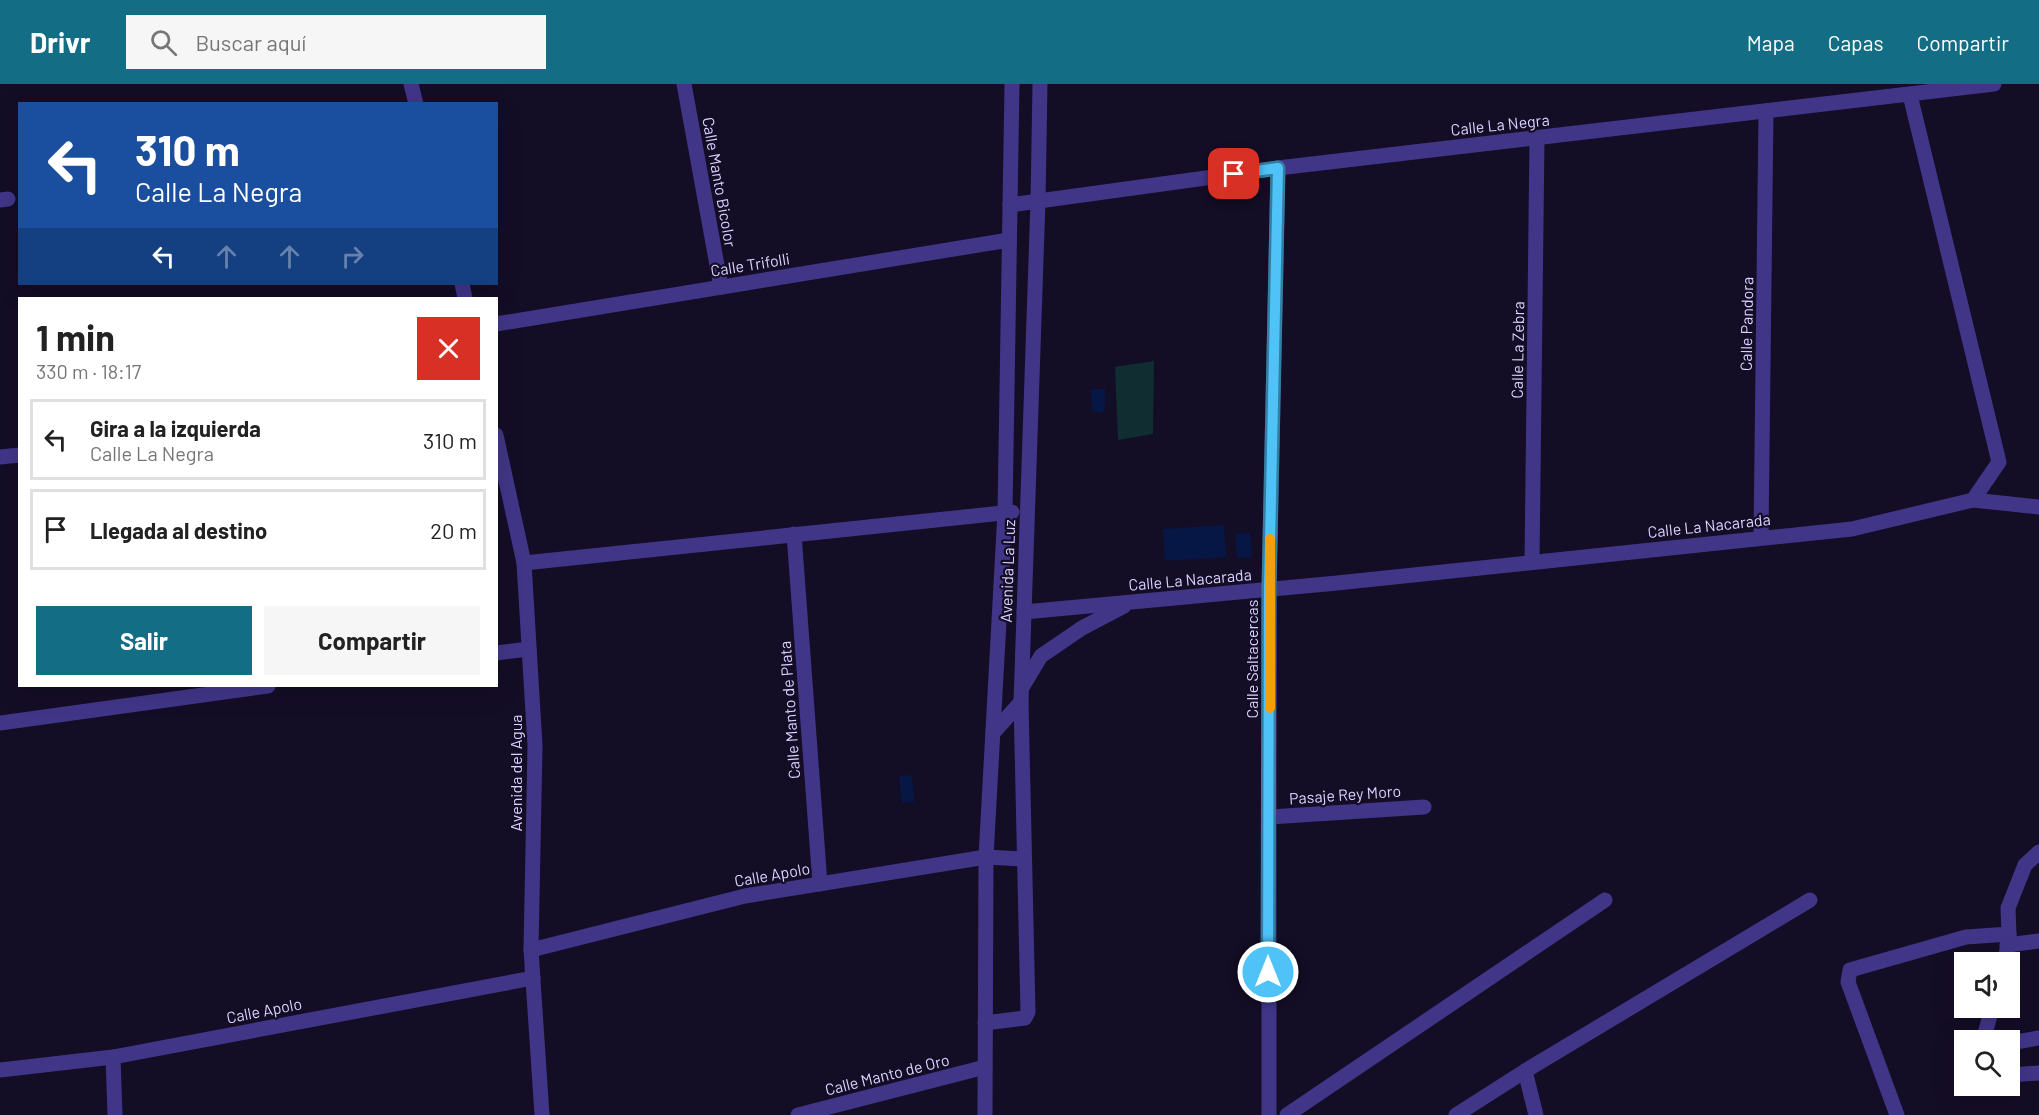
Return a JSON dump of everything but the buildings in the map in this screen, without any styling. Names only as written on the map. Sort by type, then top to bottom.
[{"type":"street","points":[[411,84],[416,102]]},
{"type":"street","name":"Calle Manto Bicolor","points":[[684,84],[721,287]]},
{"type":"street","name":"Avenida La Luz","points":[[985,1115],[986,857],[1005,512],[1012,84]]},
{"type":"street","name":"Avenida La Luz","points":[[985,1023],[1024,1018],[1028,1012],[1021,696],[1040,84]]},
{"type":"street","name":"Calle La Negra","points":[[1010,205],[1278,168],[1994,84]]},
{"type":"street","points":[[1910,95],[1999,462],[1973,500]]},
{"type":"street","name":"Calle Pandora","points":[[1761,537],[1766,112]]},
{"type":"street","name":"Calle La Zebra","points":[[1532,562],[1537,138]]},
{"type":"street","name":"Calle Saltacercas","points":[[1269,1115],[1269,589],[1278,168]]},
{"type":"street","name":"Calle Trifolli","points":[[498,324],[1009,240]]},
{"type":"street","name":"Avenida del Agua","points":[[498,444],[524,563],[535,746],[531,950],[542,1115]]},
{"type":"street","points":[[0,457],[18,455]]},
{"type":"street","name":"Calle La Nacarada","points":[[1024,612],[1852,529],[1973,500],[2039,507]]},
{"type":"street","points":[[524,563],[1027,510]]},
{"type":"street","name":"Calle Manto de Plata","points":[[794,534],[820,884]]},
{"type":"street","points":[[993,733],[1021,696],[1032,669],[1047,650],[1082,628],[1132,602]]},
{"type":"street","points":[[498,653],[529,649]]},
{"type":"street","points":[[0,723],[261,687]]},
{"type":"street","name":"Pasaje Rey Moro","points":[[1269,817],[1424,807]]},
{"type":"street","points":[[2006,952],[2008,908],[2025,865],[2039,852]]},
{"type":"street","name":"Calle Apolo","points":[[531,950],[745,896],[986,857],[1024,858]]},
{"type":"street","points":[[1287,1115],[1605,900]]},
{"type":"street","points":[[1456,1115],[1810,900]]},
{"type":"street","points":[[1897,1115],[1848,982],[1850,970],[1966,937],[2039,941]]},
{"type":"street","name":"Calle Apolo","points":[[0,1070],[113,1057],[533,978]]},
{"type":"street","points":[[2020,1041],[2039,1038]]},
{"type":"street","points":[[113,1057],[115,1115]]},
{"type":"street","name":"Calle Manto de Oro","points":[[798,1115],[985,1067]]},
{"type":"street","points":[[1525,1071],[1536,1115]]},
{"type":"street","points":[[2020,1074],[2039,1072]]},
{"type":"green space","points":[[1154,361],[1153,434],[1118,440],[1115,367]]},
{"type":"water","points":[[1091,389],[1105,389],[1105,410],[1101,413],[1092,411]]},
{"type":"water","points":[[1224,525],[1226,557],[1165,561],[1163,529]]},
{"type":"water","points":[[1250,533],[1252,557],[1237,558],[1235,534]]},
{"type":"water","points":[[912,775],[914,802],[902,803],[899,776]]},
{"type":"slow traffic","points":[[1270,539],[1270,708]]},
{"type":"route","points":[[1234,174],[1278,168],[1269,589],[1268,972]]}]
